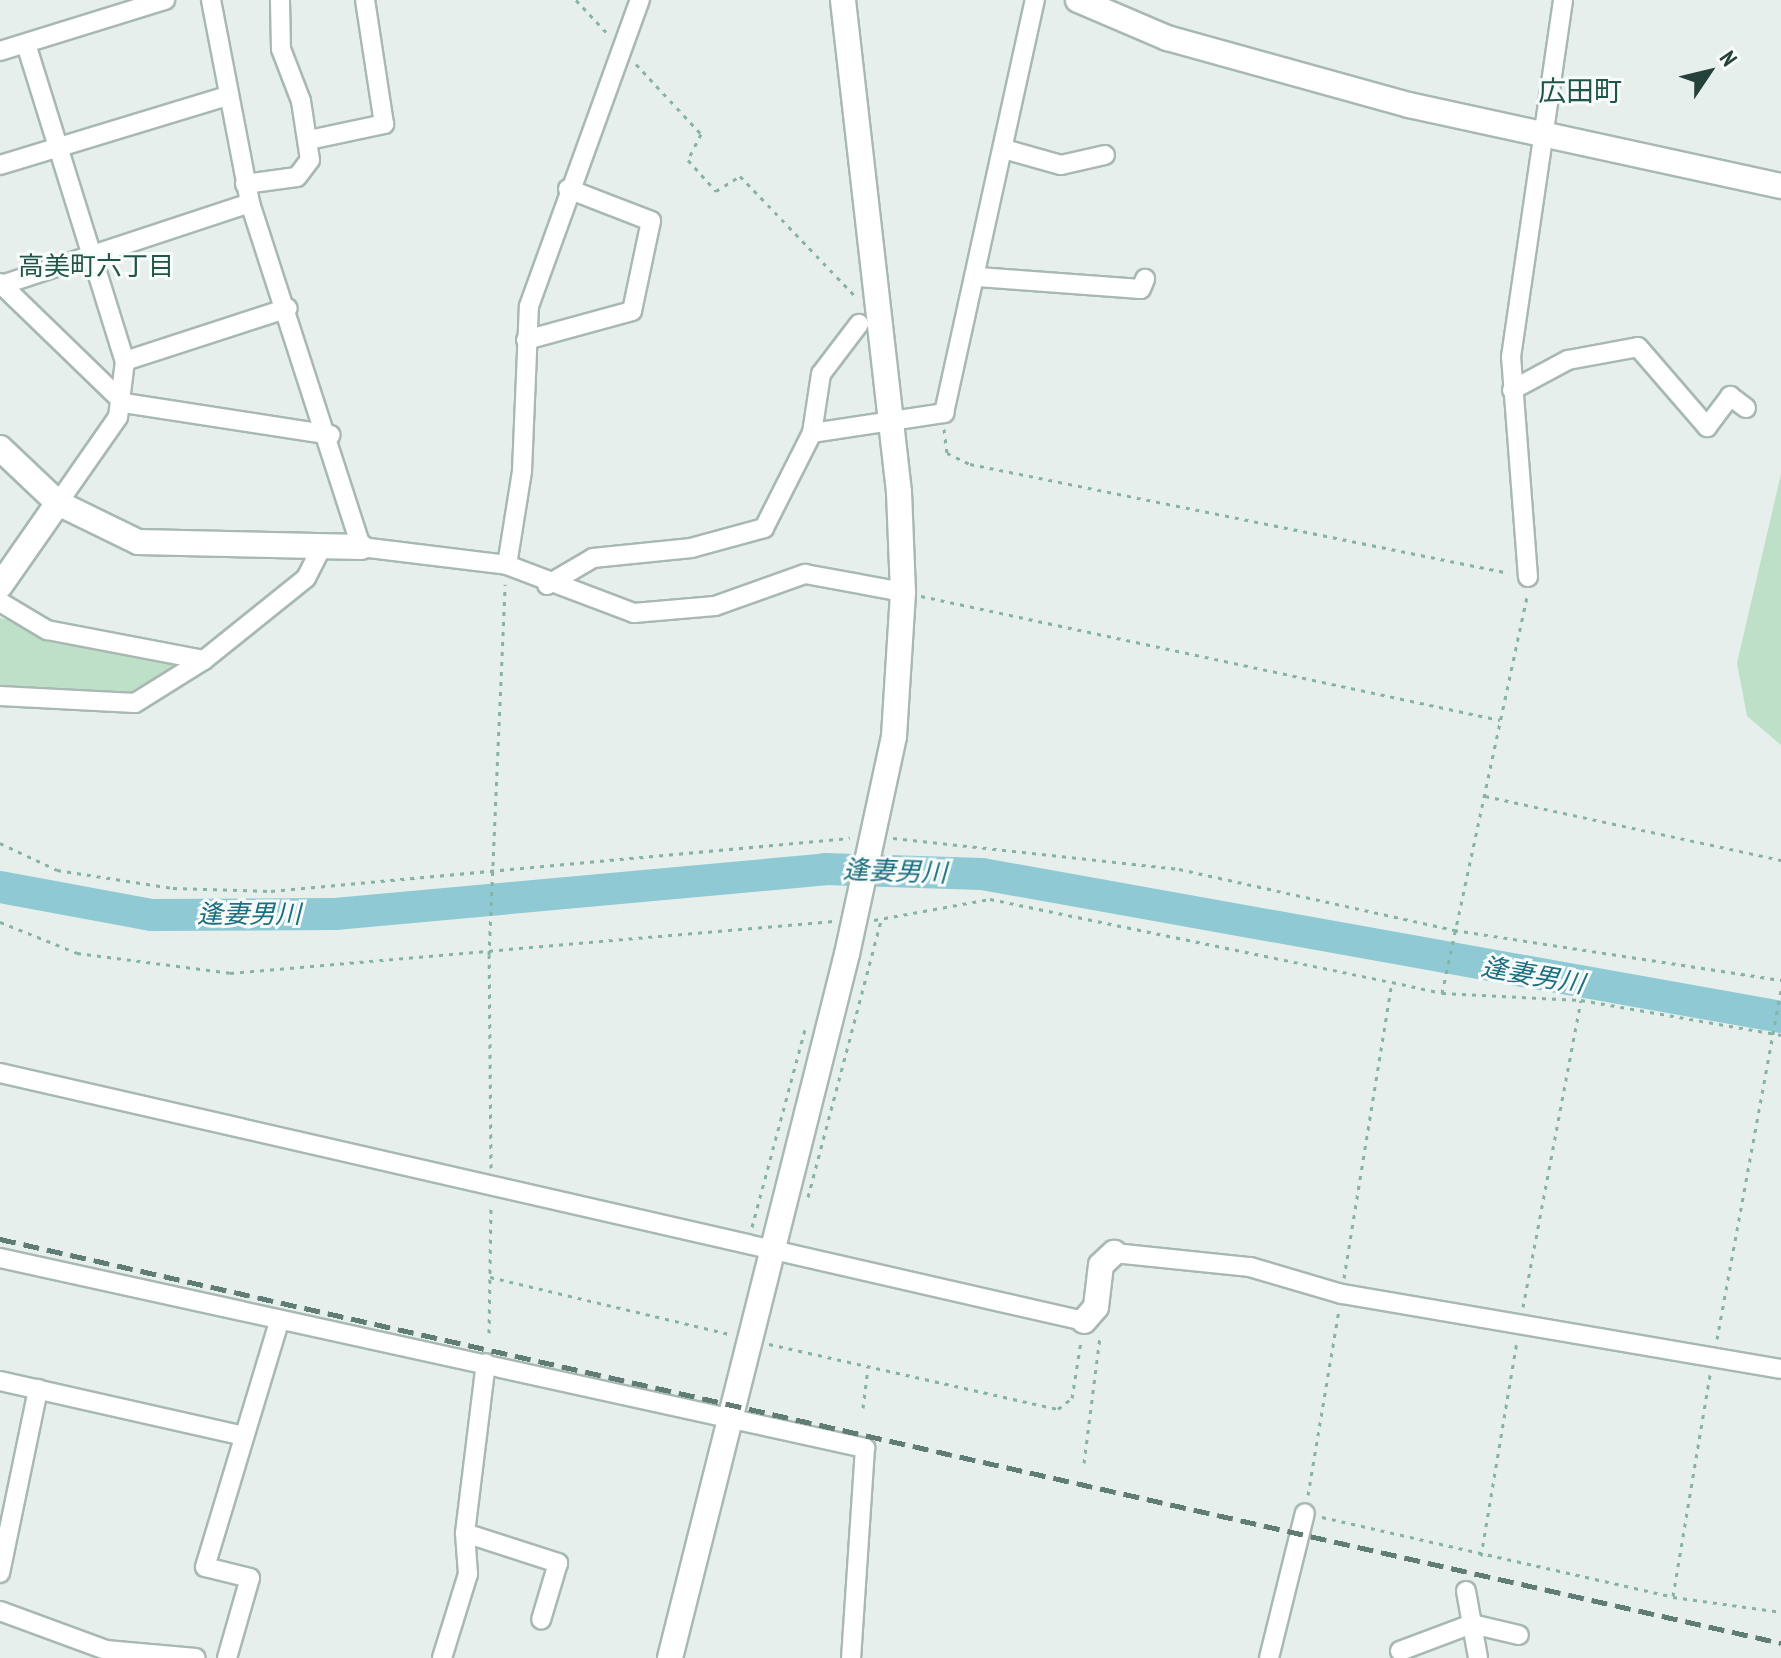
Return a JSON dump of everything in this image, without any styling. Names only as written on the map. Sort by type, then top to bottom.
[{"type":"street","points":[[0,50],[165,0]]},
{"type":"street","points":[[211,0],[226,64],[224,97],[250,203],[331,435],[361,547]]},
{"type":"street","points":[[245,184],[297,177],[308,166],[309,140],[281,49],[280,0]]},
{"type":"street","points":[[309,140],[384,124],[365,0]]},
{"type":"street","points":[[507,565],[522,471],[529,306],[618,45],[640,0]]},
{"type":"street","points":[[670,1658],[753,1340],[874,840],[894,736],[903,592],[892,422],[843,0]]},
{"type":"street","points":[[812,433],[944,413],[978,277],[1035,0]]},
{"type":"street","points":[[1078,0],[1167,38],[1259,64],[1781,186]]},
{"type":"street","points":[[1528,577],[1512,390],[1563,0]]},
{"type":"street","points":[[0,586],[124,403],[125,361],[26,44]]},
{"type":"street","points":[[0,165],[224,97]]},
{"type":"street","points":[[1004,149],[1061,165],[1105,155]]},
{"type":"street","points":[[526,340],[632,311],[651,221],[568,189]]},
{"type":"street","points":[[250,203],[1,284],[124,403],[331,435]]},
{"type":"street","points":[[978,277],[1141,289],[1145,279]]},
{"type":"street","points":[[125,361],[288,308]]},
{"type":"street","points":[[547,585],[593,558],[691,548],[764,528],[812,433],[821,374],[859,324]]},
{"type":"street","points":[[1512,390],[1568,360],[1638,347],[1707,427],[1730,396],[1746,408]]},
{"type":"street","points":[[0,448],[58,503],[156,547],[361,547],[507,565],[547,585],[634,613],[715,606],[805,574],[903,592]]},
{"type":"street","points":[[0,696],[135,703],[204,660],[317,569],[321,549]]},
{"type":"street","points":[[0,602],[47,630],[204,660]]},
{"type":"street","points":[[0,1073],[491,1187],[1090,1314],[1101,1265],[1114,1253],[1250,1267],[1342,1294],[1781,1369]]},
{"type":"street","points":[[0,1258],[279,1322],[486,1363],[730,1423],[865,1448],[851,1658]]},
{"type":"street","points":[[227,1658],[250,1578],[205,1567],[279,1322]]},
{"type":"street","points":[[442,1658],[468,1574],[465,1533],[486,1363]]},
{"type":"street","points":[[0,1381],[244,1436]]},
{"type":"street","points":[[0,1573],[8,1506],[38,1389]]},
{"type":"street","points":[[1269,1658],[1305,1513]]},
{"type":"street","points":[[465,1533],[558,1563],[541,1620]]},
{"type":"street","points":[[1466,1591],[1478,1658]]},
{"type":"street","points":[[0,1611],[106,1654],[196,1658]]},
{"type":"street","points":[[1400,1651],[1472,1624],[1519,1635]]},
{"type":"path","points":[[576,0],[701,134],[688,160],[716,191],[740,176],[854,294],[859,324]]},
{"type":"path","points":[[944,413],[947,453],[970,464],[1528,577],[1442,993]]},
{"type":"path","points":[[489,1333],[489,955],[507,565]]},
{"type":"path","points":[[903,592],[1500,720]]},
{"type":"path","points":[[1485,796],[1781,860]]},
{"type":"path","points":[[0,843],[57,870],[173,888],[271,891],[494,868],[874,840],[1008,845],[1179,869],[1454,930],[1781,980]]},
{"type":"path","points":[[0,922],[77,953],[230,973],[489,955],[856,912],[881,920],[990,899],[1442,993],[1581,1000],[1781,1035]]},
{"type":"path","points":[[785,1200],[811,1197],[881,920]]},
{"type":"path","points":[[1392,982],[1305,1513],[1481,1556],[1673,1597],[1781,1612]]},
{"type":"path","points":[[1673,1597],[1713,1356],[1781,989]]},
{"type":"path","points":[[1481,1556],[1519,1326],[1581,1000]]},
{"type":"path","points":[[490,1277],[868,1368],[1058,1409],[1072,1398],[1090,1314],[1104,1309],[1084,1463]]},
{"type":"path","points":[[863,1408],[868,1368]]},
{"type":"green space","points":[[1781,474],[1781,745],[1747,716],[1737,663]]},
{"type":"green space","points":[[0,618],[183,661],[181,669],[134,699],[0,694]]},
{"type":"waterway","name":"逢妻男川","points":[[0,887],[151,915],[335,914],[825,869],[982,874],[1781,1017]]},
{"type":"railway","points":[[0,1239],[1781,1643]]},
{"type":"district","name":"広田町","points":[[1580,91]]},
{"type":"district","name":"高美町六丁目","points":[[96,266]]}]
